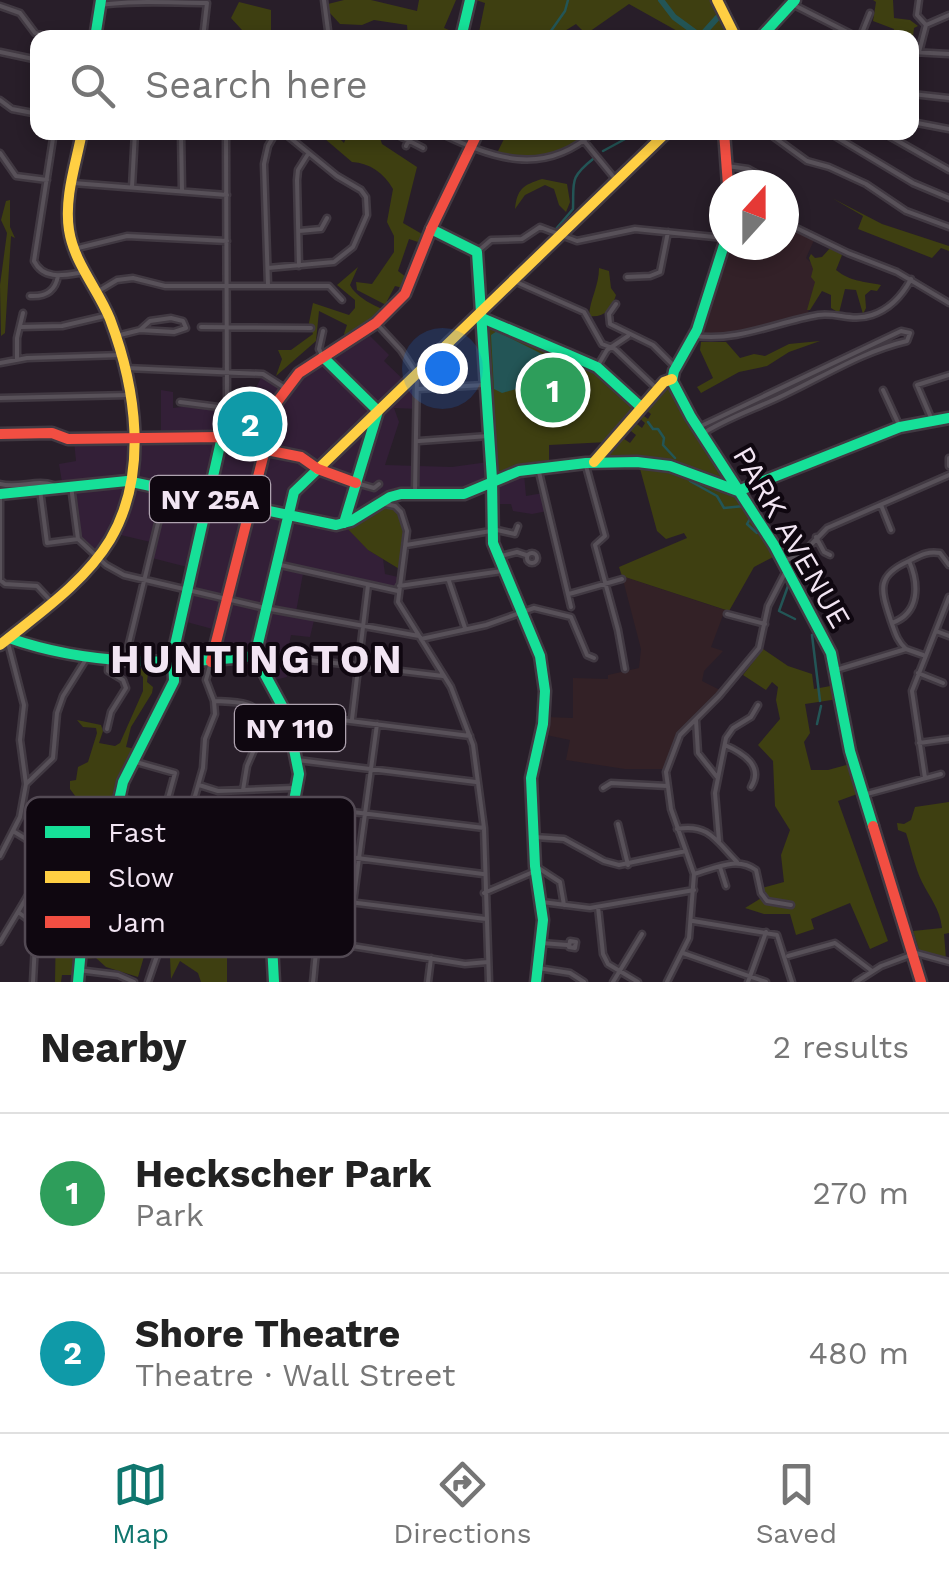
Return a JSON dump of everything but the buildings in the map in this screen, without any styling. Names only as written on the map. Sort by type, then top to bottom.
[{"type":"main road","points":[[464,30],[470,0]]},
{"type":"main road","points":[[96,30],[100,2]]},
{"type":"main road","points":[[766,30],[793,2]]},
{"type":"main road","points":[[719,5],[730,30]]},
{"type":"main road","points":[[5,641],[97,558],[115,530],[131,482],[132,394],[126,368],[98,292],[74,249],[68,224],[81,140]]},
{"type":"main road","points":[[211,662],[277,402],[299,372],[376,323],[408,290],[431,229],[474,140]]},
{"type":"main road","points":[[5,641],[88,656],[180,664],[255,656],[294,492],[659,140]]},
{"type":"main road","points":[[725,140],[727,170]]},
{"type":"main road","points":[[431,229],[477,252],[492,532],[502,572],[540,656],[545,691],[544,724],[531,778],[536,871],[542,902],[542,943],[536,982]]},
{"type":"main road","points":[[590,463],[667,379],[694,336],[718,260]]},
{"type":"main road","points":[[481,315],[597,367],[641,408]]},
{"type":"main road","points":[[324,357],[378,410]]},
{"type":"main road","name":"PARK AVENUE","points":[[667,379],[785,566],[821,632],[836,670],[850,752],[921,982]]},
{"type":"main road","points":[[343,524],[378,410]]},
{"type":"main road","points":[[343,524],[390,497],[464,494],[520,471],[590,463],[637,462],[682,469],[738,491],[900,427],[949,418]]},
{"type":"main road","points":[[0,434],[204,437],[302,456],[318,470],[356,483]]},
{"type":"main road","points":[[180,664],[173,654],[223,440]]},
{"type":"main road","name":"NY 25A","points":[[0,495],[131,482],[328,525],[343,524]]},
{"type":"main road","name":"NY 25A","points":[[0,485],[37,490]]},
{"type":"main road","name":"NY 110","points":[[255,656],[287,715],[297,760],[296,797]]},
{"type":"main road","points":[[118,797],[180,664]]},
{"type":"main road","name":"NY 110","points":[[272,957],[274,982]]},
{"type":"street","points":[[324,0],[328,30]]},
{"type":"street","points":[[918,0],[917,15],[926,25]]},
{"type":"street","points":[[100,2],[208,1],[204,30]]},
{"type":"street","points":[[793,2],[845,30]]},
{"type":"street","points":[[0,6],[20,13],[33,30]]},
{"type":"street","points":[[863,30],[870,13]]},
{"type":"street","points":[[926,25],[949,15]]},
{"type":"street","points":[[926,25],[919,52],[949,54]]},
{"type":"street","points":[[0,62],[1,52],[30,58]]},
{"type":"street","points":[[919,95],[949,98]]},
{"type":"street","points":[[0,100],[12,109],[30,112]]},
{"type":"street","points":[[919,123],[949,129]]},
{"type":"street","points":[[53,140],[33,253],[37,268],[58,276],[84,272]]},
{"type":"street","points":[[132,187],[135,140]]},
{"type":"street","points":[[181,140],[182,191]]},
{"type":"street","points":[[180,402],[226,408],[226,140]]},
{"type":"street","points":[[268,286],[264,164],[273,140]]},
{"type":"street","points":[[268,268],[326,264],[347,254],[358,238],[368,206],[361,190],[290,140]]},
{"type":"street","points":[[404,140],[424,148]]},
{"type":"street","points":[[454,140],[469,148],[522,161],[567,151],[584,142],[617,181]]},
{"type":"street","points":[[778,140],[807,160],[866,184],[906,210],[949,227]]},
{"type":"street","points":[[841,140],[913,183],[949,198]]},
{"type":"street","points":[[902,140],[949,170]]},
{"type":"street","points":[[0,154],[16,176],[47,180]]},
{"type":"street","points":[[299,266],[297,180],[308,154]]},
{"type":"street","points":[[727,166],[750,170]]},
{"type":"street","points":[[74,183],[227,194]]},
{"type":"street","points":[[299,231],[321,229],[327,218]]},
{"type":"street","points":[[477,252],[491,240],[522,239],[540,227],[582,241],[635,229],[709,239]]},
{"type":"street","points":[[799,229],[912,279],[949,303]]},
{"type":"street","points":[[627,277],[660,272],[668,232]]},
{"type":"street","points":[[74,249],[127,236],[228,241]]},
{"type":"street","points":[[30,296],[52,292],[58,276]]},
{"type":"street","points":[[98,292],[117,280],[133,278],[165,286],[328,286],[342,300]]},
{"type":"street","points":[[694,336],[715,339],[818,315],[850,319],[869,316],[896,301],[912,279]]},
{"type":"street","points":[[514,280],[584,312],[602,344],[667,379]]},
{"type":"street","points":[[616,304],[609,314],[610,324],[653,344],[667,379]]},
{"type":"street","points":[[17,360],[23,313]]},
{"type":"street","points":[[21,327],[62,326],[108,316]]},
{"type":"street","points":[[116,336],[140,330],[174,332],[187,325],[171,318],[150,321],[140,330]]},
{"type":"street","points":[[376,323],[418,374],[415,493]]},
{"type":"street","points":[[202,328],[311,328]]},
{"type":"street","points":[[323,331],[319,349],[324,357]]},
{"type":"street","points":[[700,431],[868,351],[901,331],[910,333],[907,341],[868,351]]},
{"type":"street","points":[[597,367],[610,348],[630,335]]},
{"type":"street","points":[[0,363],[122,355]]},
{"type":"street","points":[[126,368],[263,374],[285,388]]},
{"type":"street","points":[[932,420],[918,386],[949,374]]},
{"type":"street","points":[[418,389],[486,385]]},
{"type":"street","points":[[883,390],[900,427]]},
{"type":"street","points":[[0,398],[132,394]]},
{"type":"street","points":[[417,442],[489,436]]},
{"type":"street","points":[[949,458],[949,466]]},
{"type":"street","points":[[590,463],[606,536],[594,546],[625,669]]},
{"type":"street","points":[[538,468],[572,607]]},
{"type":"street","points":[[667,982],[683,953],[694,890],[694,874],[677,829],[667,786],[666,772],[680,734],[759,648],[768,606],[785,566],[826,528],[949,475]]},
{"type":"street","points":[[0,485],[48,482],[58,487]]},
{"type":"street","points":[[356,483],[374,488],[380,484]]},
{"type":"street","points":[[71,486],[78,540],[114,571],[265,608],[420,637],[486,625],[537,608],[571,617],[587,655],[594,658]]},
{"type":"street","points":[[37,490],[47,543],[78,540]]},
{"type":"street","points":[[125,660],[166,490]]},
{"type":"street","points":[[0,495],[0,580],[37,586],[51,601]]},
{"type":"street","points":[[380,502],[395,506],[404,517],[406,545],[398,589],[400,608],[457,698],[470,736],[484,828],[489,982]]},
{"type":"street","points":[[881,504],[892,530]]},
{"type":"street","points":[[406,545],[497,530],[516,534],[518,526]]},
{"type":"street","points":[[816,538],[830,556]]},
{"type":"street","points":[[497,557],[517,552],[528,556]]},
{"type":"street","points":[[925,656],[899,643],[882,586],[890,570],[932,552],[940,554],[949,565]]},
{"type":"street","points":[[892,623],[907,614],[918,589],[909,560]]},
{"type":"street","points":[[276,564],[398,589],[502,572]]},
{"type":"street","points":[[568,594],[622,579]]},
{"type":"street","points":[[448,580],[465,628]]},
{"type":"street","points":[[352,721],[368,585]]},
{"type":"street","points":[[925,778],[911,698],[949,597]]},
{"type":"street","points":[[728,614],[764,624]]},
{"type":"street","points":[[936,631],[949,636]]},
{"type":"street","points":[[0,856],[13,832],[26,784],[20,740],[24,705],[5,641]]},
{"type":"street","points":[[836,670],[906,649]]},
{"type":"street","points":[[255,656],[260,653],[444,676]]},
{"type":"street","points":[[26,784],[53,758],[53,732],[63,696],[88,656]]},
{"type":"street","points":[[107,729],[126,686],[108,671],[109,658]]},
{"type":"street","points":[[195,797],[203,768],[205,739],[215,714],[207,689],[211,662]]},
{"type":"street","points":[[918,674],[943,683]]},
{"type":"street","points":[[214,702],[250,704],[266,722]]},
{"type":"street","points":[[720,840],[715,793],[728,734],[751,718],[758,706]]},
{"type":"street","points":[[104,709],[112,712]]},
{"type":"street","points":[[243,790],[247,766],[266,722],[287,715],[470,736]]},
{"type":"street","points":[[696,720],[698,753],[717,777]]},
{"type":"street","points":[[355,894],[377,724]]},
{"type":"street","points":[[918,742],[949,739]]},
{"type":"street","points":[[725,745],[740,752],[753,765],[756,778],[750,787]]},
{"type":"street","points":[[297,760],[478,782]]},
{"type":"street","points":[[133,761],[176,773],[169,797]]},
{"type":"street","points":[[24,767],[40,773]]},
{"type":"street","points":[[863,795],[941,774]]},
{"type":"street","points":[[603,788],[611,783],[667,786]]},
{"type":"street","points":[[198,785],[218,791],[298,788]]},
{"type":"street","points":[[355,813],[484,828]]},
{"type":"street","points":[[618,824],[628,865]]},
{"type":"street","points":[[677,829],[702,829],[720,840],[737,862],[756,870],[761,893],[768,901],[791,905]]},
{"type":"street","points":[[13,832],[25,839]]},
{"type":"street","points":[[533,837],[564,839],[612,864],[628,865],[647,857],[686,851]]},
{"type":"street","points":[[355,858],[484,874]]},
{"type":"street","points":[[694,874],[737,862]]},
{"type":"street","points":[[720,867],[726,886]]},
{"type":"street","points":[[484,894],[544,870],[563,888],[564,905]]},
{"type":"street","points":[[542,902],[598,907],[694,890]]},
{"type":"street","points":[[0,942],[25,900]]},
{"type":"street","points":[[355,903],[486,919]]},
{"type":"street","points":[[598,907],[602,954],[608,964],[638,982]]},
{"type":"street","points":[[18,912],[25,917]]},
{"type":"street","points":[[691,921],[766,932],[780,938],[792,982]]},
{"type":"street","points":[[749,979],[766,932]]},
{"type":"street","points":[[613,982],[642,934]]},
{"type":"street","points":[[542,943],[568,945]]},
{"type":"street","points":[[786,957],[835,943],[872,971]]},
{"type":"street","points":[[355,948],[465,964],[488,962]]},
{"type":"street","points":[[683,953],[766,982]]},
{"type":"street","points":[[856,982],[913,954],[949,962]]},
{"type":"street","points":[[33,982],[34,957]]},
{"type":"street","points":[[148,982],[157,957]]},
{"type":"street","points":[[313,982],[317,957]]},
{"type":"street","points":[[428,982],[432,958]]},
{"type":"street","points":[[538,968],[570,973],[584,982]]},
{"type":"street","points":[[78,976],[118,975],[134,982]]},
{"type":"shaded area","points":[[371,0],[417,11],[419,0],[456,0],[444,28],[449,30],[407,30],[407,25],[374,20],[362,25],[340,24],[329,12],[328,4]]},
{"type":"shaded area","points":[[476,0],[713,0],[728,30],[675,30],[629,4],[592,30],[582,30],[576,24],[566,30],[479,30],[485,3]]},
{"type":"shaded area","points":[[873,0],[893,0],[894,18],[910,20],[918,26],[914,30],[894,30],[873,21]]},
{"type":"shaded area","points":[[239,2],[271,10],[271,30],[242,30],[231,18]]},
{"type":"shaded area","points":[[326,140],[344,143],[381,140],[417,167],[403,223],[422,234],[421,243],[409,239],[398,271],[406,277],[403,288],[395,286],[388,306],[357,290],[356,282],[372,284],[394,252],[394,236],[387,222],[393,189],[376,170],[352,162]]},
{"type":"shaded area","points":[[504,140],[580,140],[533,157],[497,153]]},
{"type":"shaded area","points":[[542,179],[567,184],[570,202],[566,212],[554,189],[545,185],[525,195],[515,209],[522,189]]},
{"type":"shaded area","points":[[832,198],[882,224],[949,246],[949,251],[941,248],[932,258],[858,229],[863,216]]},
{"type":"shaded area","points":[[10,200],[10,227],[15,238],[11,236],[5,333],[1,336],[0,285],[7,233],[1,220],[6,201]]},
{"type":"shaded area","points":[[799,231],[815,238],[806,258],[814,266],[818,281],[807,316],[715,337],[697,335],[723,260],[799,260]]},
{"type":"shaded area","points":[[831,247],[842,255],[836,270],[852,279],[881,285],[865,295],[863,314],[856,290],[845,289],[839,313],[831,308],[831,295],[822,291],[807,310],[815,282],[809,258],[811,254],[822,257]]},
{"type":"shaded area","points":[[358,267],[350,285],[366,301],[387,310],[348,339],[344,334],[347,325],[319,311],[316,341],[276,376],[282,359],[278,350],[291,350],[313,334],[309,323],[313,303],[349,315],[355,308],[355,300],[337,285]]},
{"type":"shaded area","points":[[599,268],[609,271],[616,295],[607,312],[589,316],[598,281]]},
{"type":"shaded area","points":[[486,323],[595,371],[638,409],[608,442],[549,445],[549,462],[521,466],[493,479]]},
{"type":"shaded area","points":[[500,329],[500,333],[558,362],[555,378],[544,376],[543,367],[537,372],[544,395],[548,398],[551,393],[553,398],[546,399],[538,385],[527,396],[520,388],[502,393],[494,389],[491,335]]},
{"type":"shaded area","points":[[367,333],[389,355],[384,361],[409,385],[420,375],[419,409],[394,408],[399,422],[385,465],[452,467],[488,462],[524,474],[526,496],[543,493],[547,511],[513,511],[511,504],[495,504],[488,492],[415,493],[390,497],[359,516],[368,550],[383,559],[385,574],[398,577],[395,588],[304,568],[296,612],[315,616],[310,637],[291,635],[287,677],[274,680],[255,656],[214,657],[220,631],[183,621],[195,569],[152,558],[155,543],[112,533],[96,555],[81,541],[74,482],[62,482],[59,464],[76,461],[74,441],[161,439],[161,390],[173,392],[173,408],[189,406],[243,413],[263,374],[288,387],[308,369]]},
{"type":"shaded area","points":[[820,341],[789,352],[767,366],[739,372],[701,393],[697,387],[713,378],[700,350],[701,342],[726,342],[740,358],[765,356],[789,344]]},
{"type":"shaded area","points":[[668,381],[775,556],[754,567],[729,611],[622,576],[619,567],[687,538],[684,533],[666,539],[657,531],[639,465],[669,463],[603,457],[620,436],[630,443],[636,435],[627,428],[633,421],[642,428],[645,423],[637,416],[640,413],[648,419],[651,414],[643,408]]},
{"type":"shaded area","points":[[387,505],[403,525],[401,570],[368,550],[344,525]]},
{"type":"shaded area","points":[[622,576],[725,610],[711,647],[723,651],[704,671],[702,681],[720,690],[678,732],[664,769],[625,769],[566,760],[570,740],[546,735],[547,717],[573,718],[573,678],[608,679],[608,675],[639,668],[641,649]]},
{"type":"shaded area","points":[[763,649],[788,666],[812,674],[814,689],[836,685],[838,699],[805,704],[810,733],[804,742],[811,770],[850,764],[860,793],[838,801],[888,941],[870,949],[850,903],[811,919],[814,929],[796,935],[790,914],[764,914],[745,908],[763,897],[762,888],[784,882],[781,855],[790,830],[775,806],[773,761],[758,745],[780,719],[778,687],[772,682],[766,690],[743,675]]},
{"type":"shaded area","points":[[129,663],[149,664],[147,682],[153,687],[131,727],[126,747],[135,749],[116,797],[76,797],[70,781],[76,780],[78,767],[88,762],[97,733],[96,728],[83,727],[77,720],[101,725],[99,743],[120,743],[143,691],[143,677]]},
{"type":"shaded area","points":[[949,802],[946,959],[919,950],[913,931],[942,928],[941,921],[906,833],[898,830],[897,823],[911,820],[915,807]]},
{"type":"shaded area","points":[[55,957],[75,957],[73,975],[62,975],[61,982],[55,982]]},
{"type":"shaded area","points":[[84,957],[144,957],[138,977],[106,967],[96,958]]},
{"type":"shaded area","points":[[227,957],[227,982],[201,982],[198,973],[180,961],[171,979],[170,958]]},
{"type":"waterway","points":[[552,30],[568,0]]},
{"type":"waterway","points":[[661,0],[674,17],[692,30]]},
{"type":"waterway","points":[[706,30],[718,17]]},
{"type":"waterway","points":[[603,151],[623,140]]},
{"type":"waterway","points":[[556,229],[573,209],[576,176],[593,159]]},
{"type":"waterway","points":[[648,422],[658,429],[664,438],[663,445],[675,458]]},
{"type":"waterway","points":[[691,477],[690,481],[717,496],[724,508],[744,506],[751,517],[747,524],[757,533]]},
{"type":"waterway","points":[[786,580],[788,586],[779,611],[795,619]]},
{"type":"waterway","points":[[812,635],[820,701]]},
{"type":"waterway","points":[[817,724],[821,706]]},
{"type":"traffic: fast","points":[[96,30],[101,0]]},
{"type":"traffic: fast","points":[[463,30],[470,0]]},
{"type":"traffic: fast","points":[[767,30],[795,0]]},
{"type":"traffic: fast","points":[[431,229],[477,252],[493,543],[540,656],[545,691],[543,724],[531,778],[535,866],[543,920],[536,982]]},
{"type":"traffic: fast","points":[[719,260],[697,330],[672,381],[774,545],[831,653],[850,751],[873,826]]},
{"type":"traffic: fast","points":[[482,318],[567,354]]},
{"type":"traffic: fast","points":[[567,354],[597,367],[641,407]]},
{"type":"traffic: fast","points":[[323,357],[378,411],[344,523]]},
{"type":"traffic: fast","points":[[0,494],[127,481],[336,525],[401,494],[464,494],[519,471],[586,463],[670,466],[738,491],[900,427],[949,418]]},
{"type":"traffic: fast","points":[[120,797],[123,782],[174,681],[173,654],[221,441]]},
{"type":"traffic: fast","points":[[295,797],[299,774],[287,715],[255,656],[294,492],[318,469]]},
{"type":"traffic: fast","points":[[9,638],[69,654],[130,661],[255,656]]},
{"type":"traffic: fast","points":[[78,982],[80,957]]},
{"type":"traffic: fast","points":[[273,957],[274,982]]},
{"type":"traffic: slow","points":[[717,0],[732,30]]},
{"type":"traffic: slow","points":[[0,645],[60,597],[99,556],[122,514],[130,487],[134,431],[126,373],[110,319],[76,254],[69,230],[69,193],[80,140]]},
{"type":"traffic: slow","points":[[318,469],[659,140]]},
{"type":"traffic: slow","points":[[594,462],[664,382],[672,379]]},
{"type":"traffic: jam","points":[[211,662],[277,402],[299,373],[376,323],[405,294],[474,140]]},
{"type":"traffic: jam","points":[[725,140],[727,170]]},
{"type":"traffic: jam","points":[[0,434],[52,433],[68,439],[219,437]]},
{"type":"traffic: jam","points":[[222,441],[301,457],[318,469],[356,483]]},
{"type":"traffic: jam","points":[[873,826],[921,982]]},
{"type":"place","name":"Heckscher Park","points":[[553,390]]},
{"type":"place","name":"Shore Theatre","points":[[250,424]]},
{"type":"district","name":"HUNTINGTON","points":[[257,659]]}]
